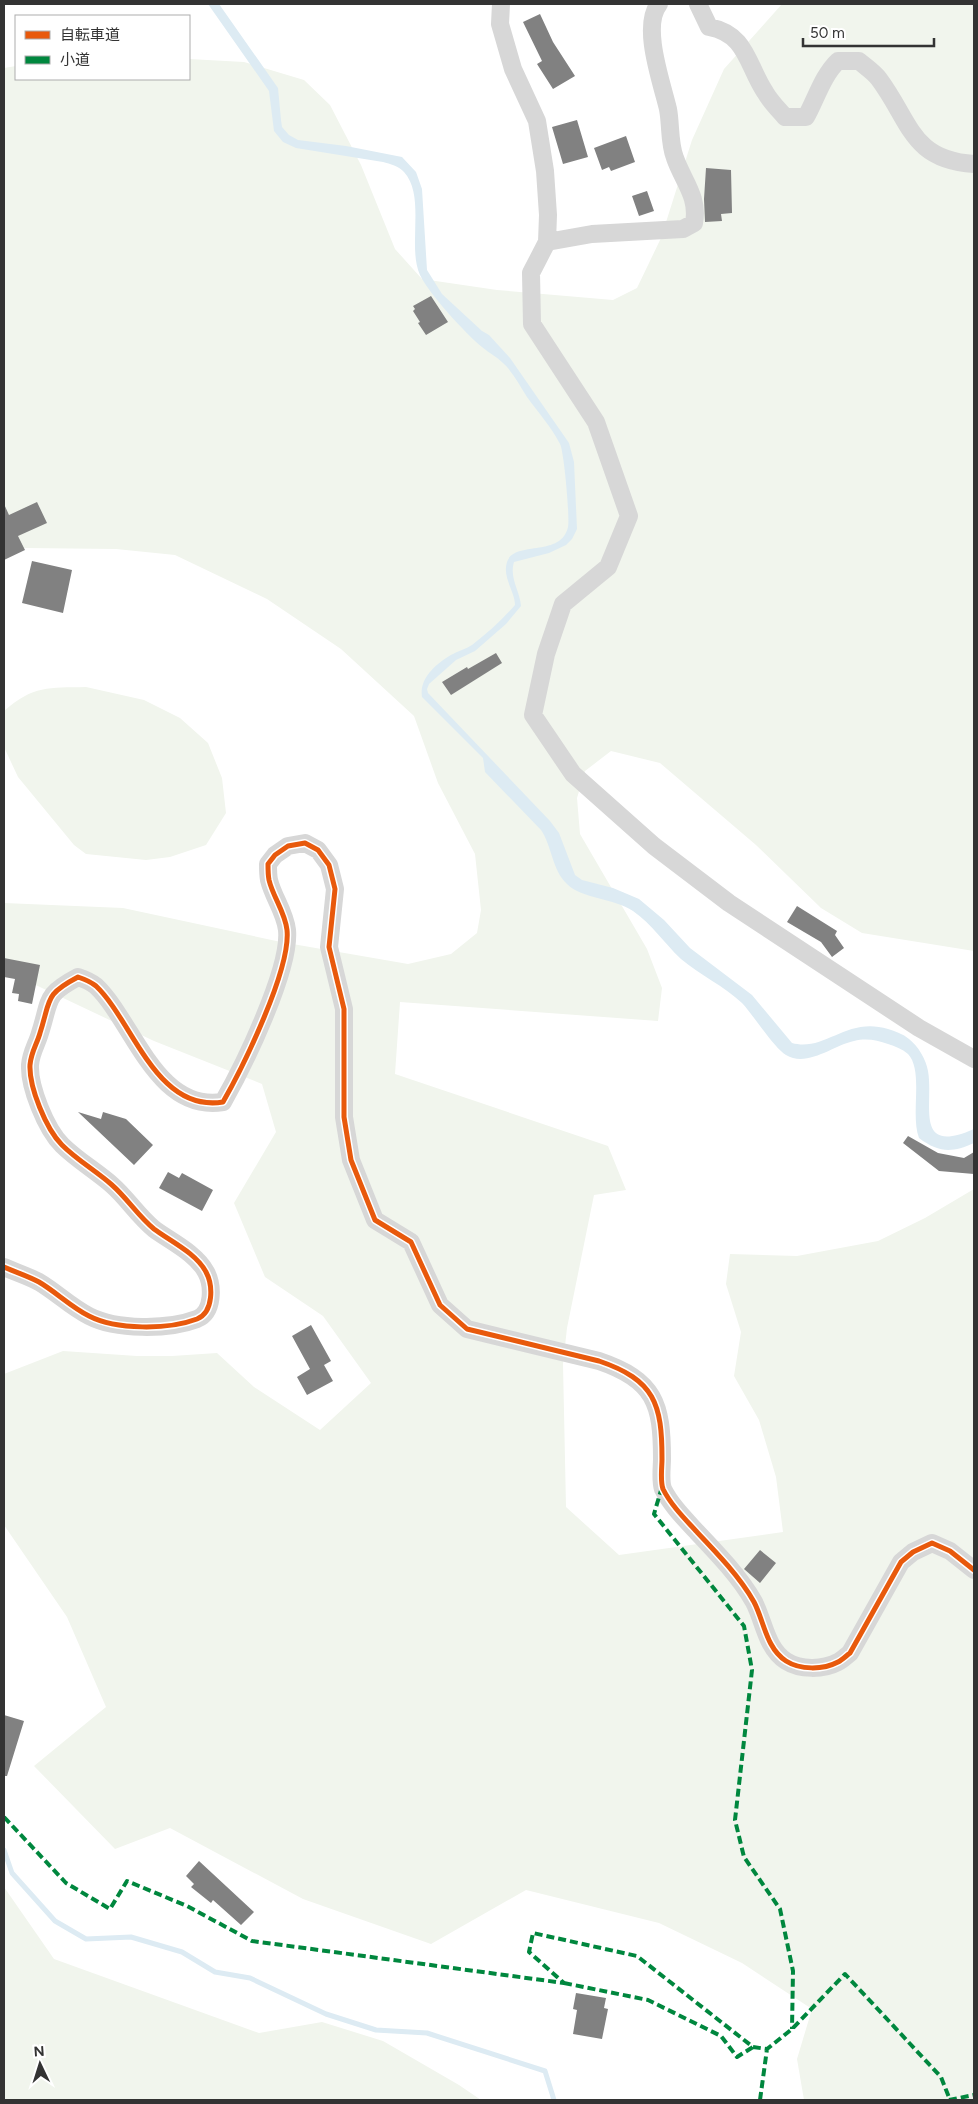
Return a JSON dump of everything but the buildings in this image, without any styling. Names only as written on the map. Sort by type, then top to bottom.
[{"type":"street","points":[[501,4],[500,24],[513,69],[537,121],[546,180],[547,242],[531,273],[532,324],[596,422],[630,516],[608,567],[563,604],[546,654],[533,715],[572,774],[654,846],[737,909],[919,1028],[974,1059]]},
{"type":"street","points":[[547,242],[592,234],[684,229],[694,223],[694,198],[674,158],[668,110],[654,56],[653,18],[659,4]]},
{"type":"street","points":[[698,4],[709,27],[723,30],[744,48],[765,92],[784,117],[806,117],[818,96],[829,70],[838,61],[859,61],[878,78],[910,129],[928,151],[953,163],[974,164]]},
{"type":"street","points":[[4,1267],[38,1281],[89,1316],[115,1325],[145,1327],[172,1324],[198,1318],[207,1308],[212,1292],[206,1272],[191,1255],[148,1224],[113,1186],[60,1144],[49,1125],[35,1093],[30,1066],[33,1047],[40,1034],[48,1003],[59,987],[78,977],[94,984],[110,1003],[140,1052],[168,1084],[194,1100],[208,1104],[223,1102],[241,1071],[277,981],[287,945],[287,929],[269,880],[268,864],[275,855],[288,846],[305,843],[318,850],[329,865],[334,889],[329,948],[344,1009],[344,1117],[351,1160],[375,1220],[411,1242],[440,1305],[467,1329],[599,1361],[620,1368],[642,1384],[655,1400],[662,1426],[662,1487],[679,1512],[721,1558],[754,1602],[771,1645],[786,1661],[804,1668],[821,1667],[838,1662],[850,1653],[901,1562],[913,1552],[932,1543],[950,1551],[974,1570]]},
{"type":"shaded area","points":[[208,4],[219,4],[278,88],[282,127],[289,135],[298,140],[346,146],[402,157],[416,172],[422,189],[427,270],[442,294],[482,331],[489,335],[510,358],[569,443],[574,462],[577,529],[572,539],[566,545],[549,553],[514,562],[513,574],[521,606],[506,624],[475,651],[456,660],[429,684],[428,693],[550,821],[559,833],[575,875],[582,880],[613,888],[639,899],[664,920],[690,948],[752,995],[792,1043],[815,1043],[848,1030],[873,1026],[891,1030],[907,1037],[918,1049],[927,1066],[930,1122],[934,1131],[942,1136],[955,1136],[974,1129],[974,1143],[959,1149],[946,1150],[933,1147],[919,1138],[916,1118],[915,1071],[913,1062],[908,1054],[880,1041],[863,1040],[846,1043],[803,1059],[786,1055],[776,1046],[742,1003],[728,991],[681,959],[640,916],[617,903],[589,896],[573,889],[558,872],[548,843],[541,830],[485,772],[483,758],[422,697],[423,684],[434,667],[478,640],[515,605],[506,573],[507,562],[511,555],[528,549],[547,546],[564,537],[568,527],[568,511],[562,449],[553,432],[510,371],[501,361],[467,333],[448,313],[420,275],[416,264],[414,194],[404,172],[397,167],[383,162],[296,148],[283,142],[274,131],[269,91]]},
{"type":"shaded area","points":[[782,4],[974,4],[974,951],[862,933],[821,908],[756,845],[660,763],[611,751],[585,771],[577,798],[580,834],[647,949],[662,988],[658,1021],[400,1002],[395,1074],[608,1146],[626,1190],[594,1195],[567,1328],[563,1364],[566,1507],[619,1555],[783,1532],[776,1477],[759,1420],[734,1376],[741,1332],[726,1284],[730,1254],[797,1256],[878,1241],[925,1218],[974,1189],[974,2100],[804,2100],[797,2059],[812,2009],[742,1963],[659,1923],[526,1890],[431,1944],[303,1899],[170,1828],[115,1849],[34,1766],[106,1707],[67,1617],[4,1525],[4,1374],[63,1351],[137,1356],[217,1353],[254,1387],[320,1430],[371,1383],[323,1316],[265,1277],[234,1203],[276,1132],[262,1084],[154,1041],[4,970],[4,903],[123,908],[281,942],[408,964],[451,954],[477,933],[481,910],[475,854],[438,783],[414,716],[341,649],[267,599],[175,555],[116,549],[25,548],[4,558],[4,68],[15,66],[15,80],[190,80],[190,59],[244,62],[304,80],[330,105],[361,165],[395,249],[422,279],[497,290],[613,300],[637,288],[661,238],[692,140],[724,69]]},
{"type":"shaded area","points":[[86,687],[144,700],[180,718],[208,743],[222,778],[226,813],[206,845],[170,857],[146,860],[86,854],[74,845],[18,777],[4,747],[4,711],[24,696],[33,692],[51,688]]},
{"type":"shaded area","points":[[4,1887],[54,1959],[259,2033],[322,2022],[383,2041],[459,2085],[481,2100],[4,2100]]},
{"type":"waterway","points":[[4,1850],[12,1873],[55,1921],[86,1939],[131,1937],[182,1952],[215,1972],[250,1978],[326,2014],[376,2030],[427,2033],[545,2071],[554,2100]]},
{"type":"marked path","points":[[662,1487],[654,1514],[744,1626],[752,1670],[735,1820],[744,1857],[780,1909],[793,1971],[792,2029]]},
{"type":"marked path","points":[[4,1817],[66,1883],[110,1909],[127,1881],[187,1906],[252,1941],[564,1983],[529,1952],[533,1933],[637,1956],[753,2047],[767,2049],[792,2029],[845,1974],[941,2077],[950,2100]]},
{"type":"marked path","points":[[564,1983],[648,2000],[721,2036],[737,2057],[753,2047]]},
{"type":"marked path","points":[[760,2100],[767,2049]]},
{"type":"marked path","points":[[949,2100],[974,2095]]},
{"type":"cycle path","points":[[4,1267],[39,1282],[89,1316],[113,1324],[142,1327],[172,1325],[197,1319],[207,1311],[211,1291],[208,1277],[202,1265],[189,1253],[154,1229],[112,1185],[74,1156],[56,1138],[35,1096],[30,1074],[31,1060],[50,999],[59,989],[78,977],[96,986],[109,1001],[148,1061],[163,1079],[180,1093],[200,1102],[223,1102],[264,1018],[282,968],[286,947],[286,923],[271,886],[268,864],[275,855],[288,846],[305,843],[318,850],[329,865],[335,889],[329,947],[344,1009],[344,1117],[351,1160],[375,1220],[411,1242],[440,1305],[467,1329],[599,1361],[618,1368],[644,1386],[652,1396],[660,1423],[663,1489],[678,1511],[742,1583],[754,1602],[774,1649],[779,1656],[792,1664],[819,1668],[832,1665],[850,1653],[901,1562],[913,1552],[932,1543],[950,1551],[974,1570]]}]
